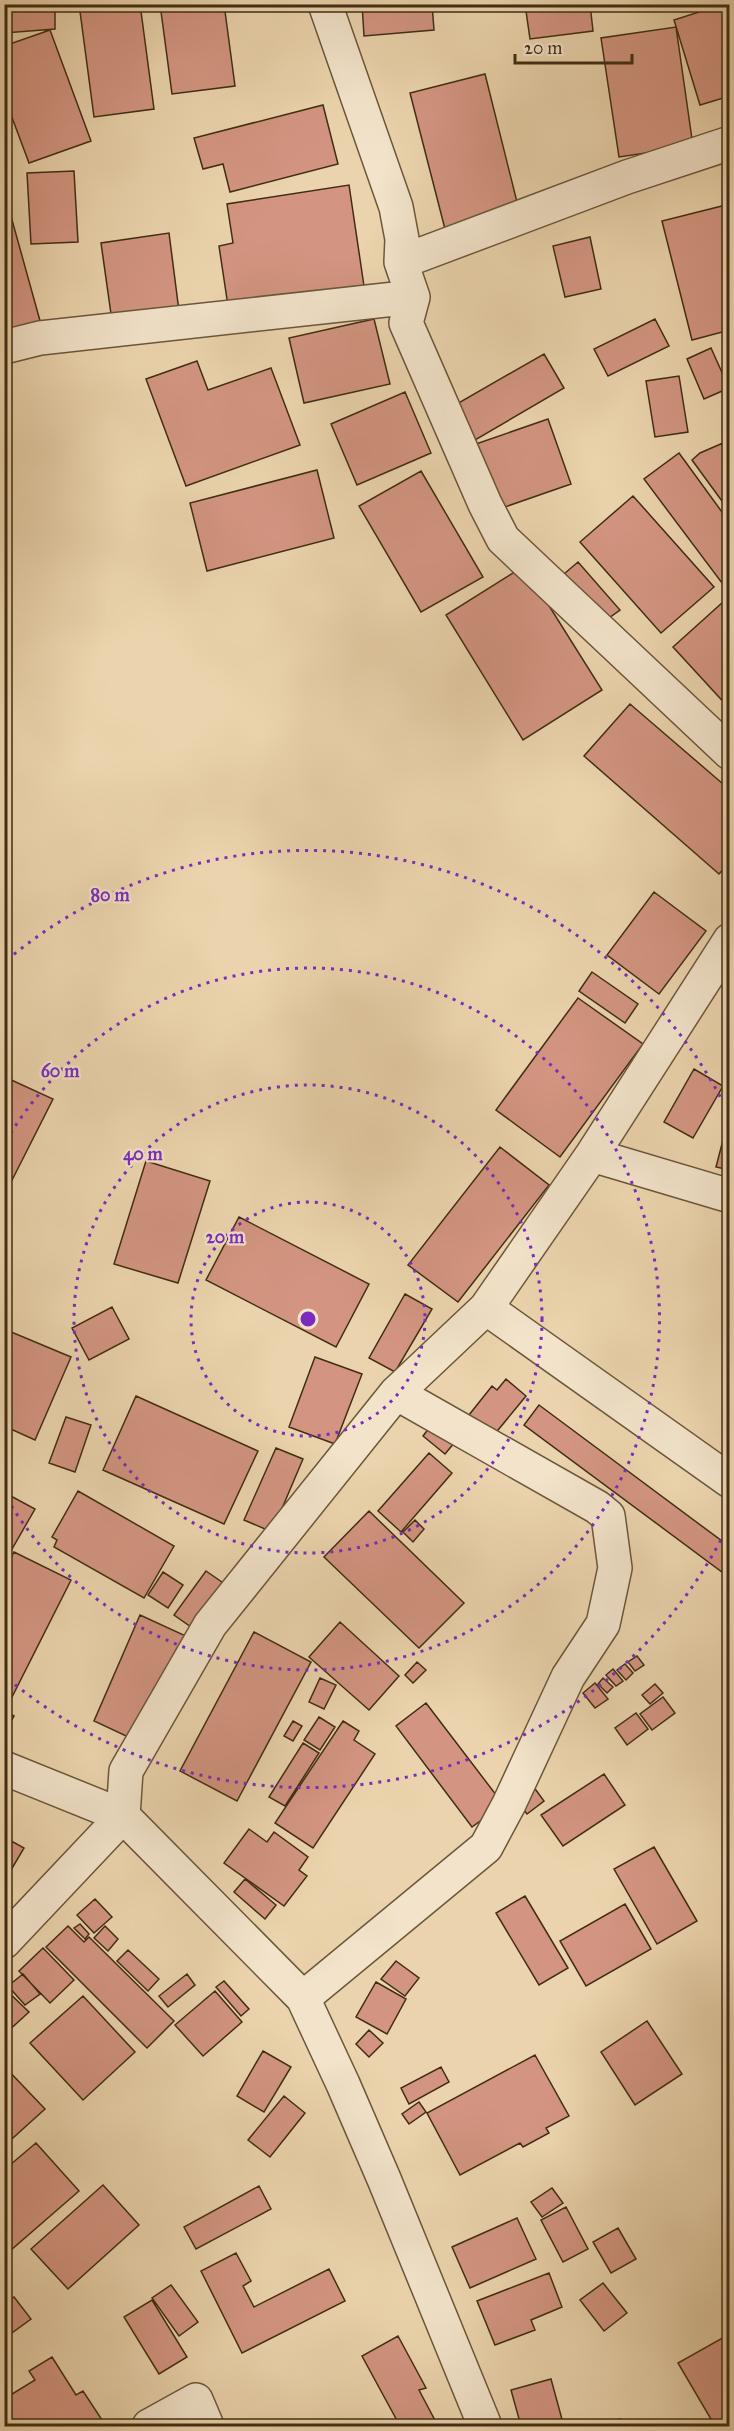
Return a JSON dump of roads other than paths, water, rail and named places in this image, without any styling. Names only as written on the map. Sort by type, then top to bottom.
[{"type":"street","points":[[325,4],[396,207],[402,239],[401,262],[413,297],[406,323],[485,504],[503,539],[729,753]]},
{"type":"street","points":[[401,262],[616,181],[729,143]]},
{"type":"street","points":[[4,347],[40,339],[413,297]]},
{"type":"street","points":[[4,1942],[123,1816],[126,1771],[210,1625],[396,1393],[486,1308],[592,1155],[729,940]]},
{"type":"street","points":[[592,1155],[729,1196]]},
{"type":"street","points":[[486,1308],[729,1481]]},
{"type":"street","points":[[303,1998],[486,1847],[509,1804],[568,1677],[603,1624],[615,1568],[608,1516],[597,1507],[396,1393]]},
{"type":"street","points":[[4,1768],[123,1816],[303,1998],[384,2179],[485,2427]]},
{"type":"street","points":[[149,2427],[196,2400],[207,2427]]}]
